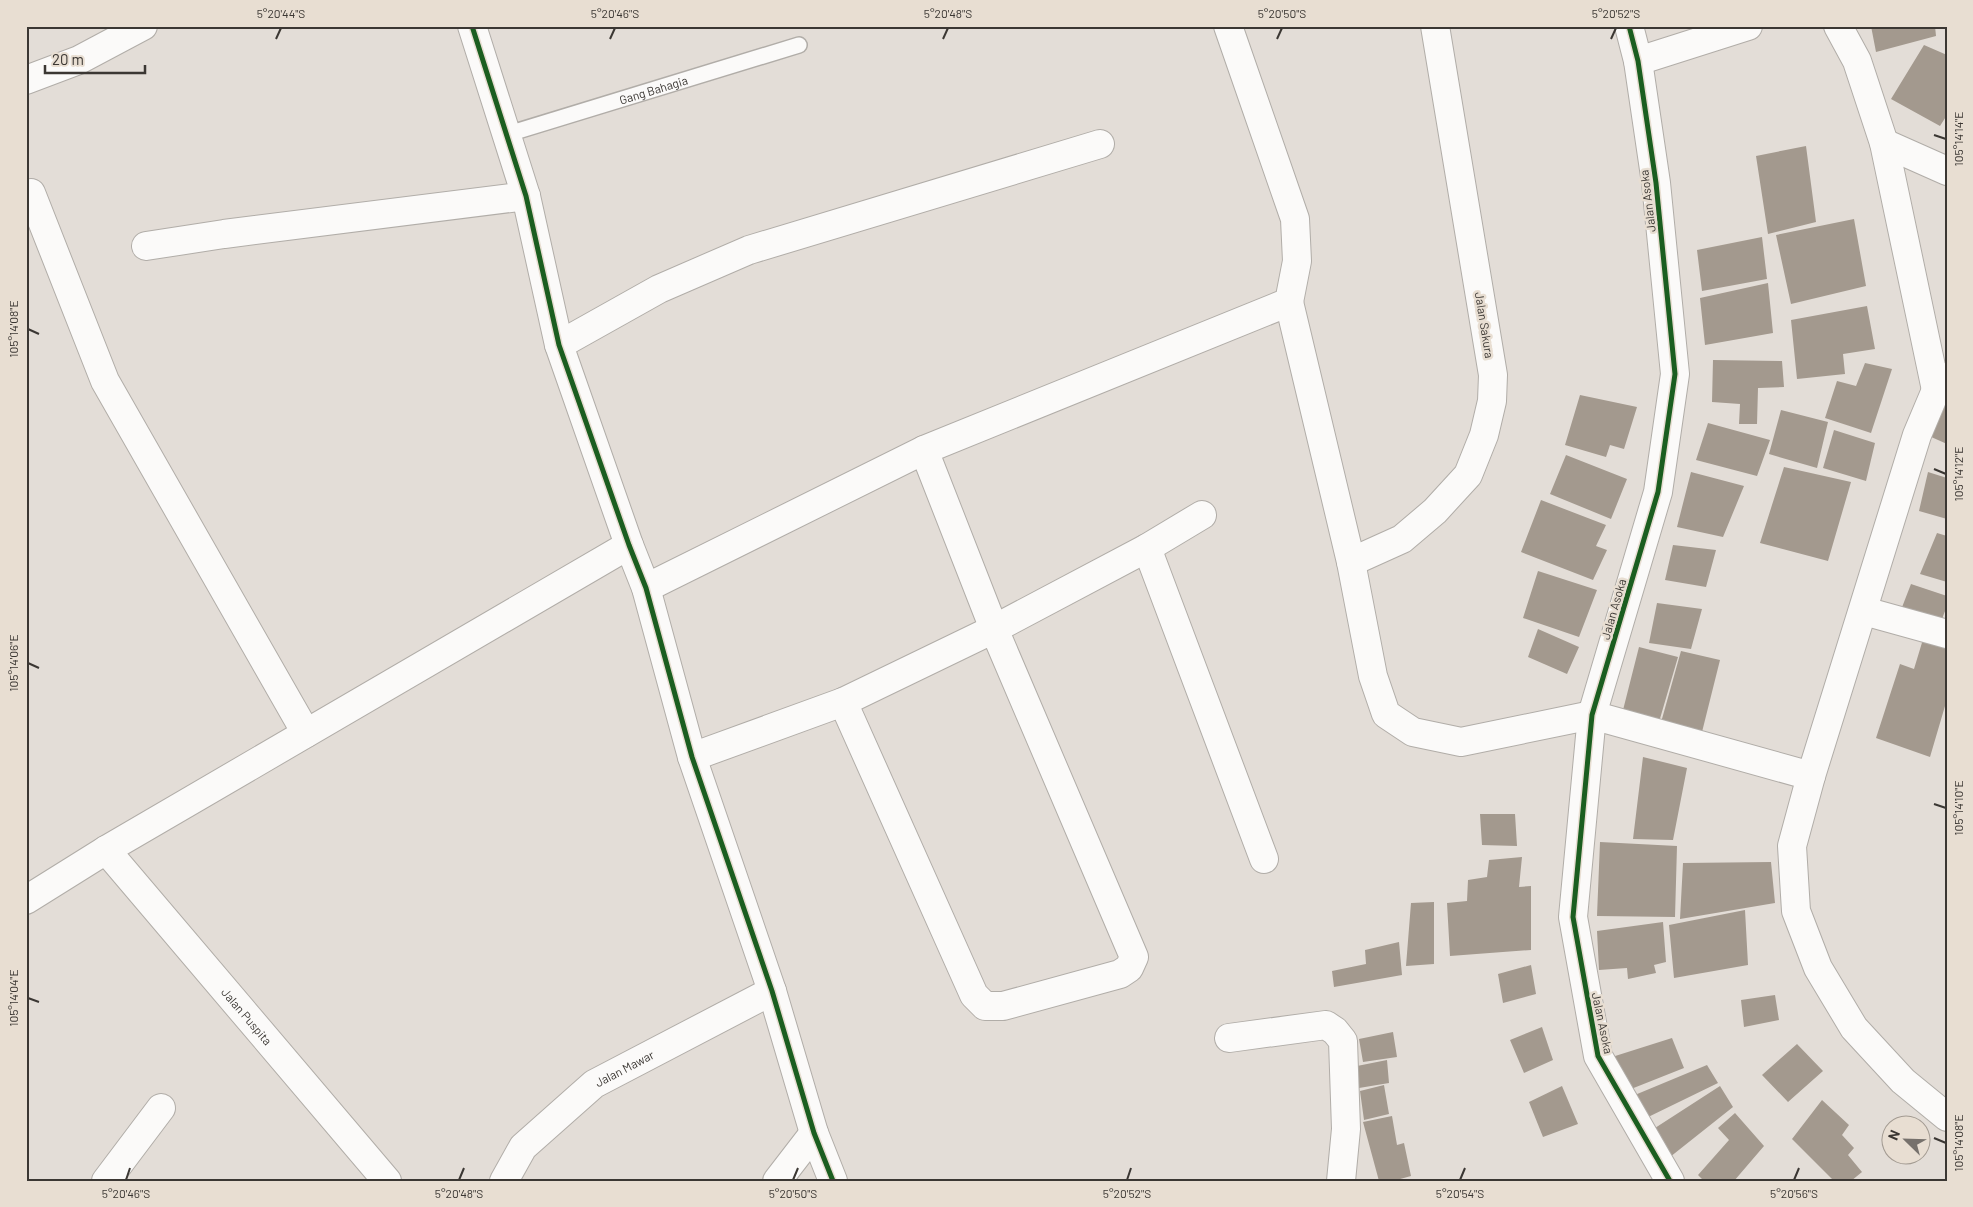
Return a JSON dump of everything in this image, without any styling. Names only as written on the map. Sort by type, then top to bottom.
[{"type":"street","points":[[26,80],[79,60],[143,26]]},
{"type":"street","points":[[472,26],[508,134],[526,196],[559,345],[629,545],[646,588],[692,757],[772,991],[814,1133],[833,1181]]},
{"type":"street","points":[[1228,26],[1295,219],[1297,261],[1289,302],[1351,562],[1373,676],[1386,714],[1413,732],[1461,742],[1592,715],[1811,776]]},
{"type":"street","name":"Jalan Sakura","points":[[1351,562],[1402,539],[1434,511],[1468,474],[1484,435],[1492,401],[1493,375],[1436,26]]},
{"type":"street","name":"Jalan Asoka","points":[[1629,26],[1638,62],[1656,183],[1676,374],[1658,492],[1592,715],[1573,917],[1598,1056],[1670,1181]]},
{"type":"street","points":[[1638,62],[1748,26]]},
{"type":"street","points":[[1838,26],[1857,61],[1884,143],[1941,384],[1917,435],[1864,611],[1811,776],[1792,846],[1796,911],[1818,968],[1854,1028],[1903,1081],[1947,1117]]},
{"type":"street","points":[[1884,143],[1947,171]]},
{"type":"street","points":[[559,345],[659,289],[749,250],[1100,144]]},
{"type":"street","points":[[31,193],[105,380],[306,733]]},
{"type":"street","points":[[146,246],[224,234],[526,196]]},
{"type":"street","points":[[646,588],[924,450],[1289,302]]},
{"type":"street","points":[[843,702],[974,995],[985,1006],[1003,1006],[1120,974],[1129,968],[1134,957],[994,629],[924,450]]},
{"type":"street","points":[[692,757],[843,702],[994,629],[1147,548],[1202,515]]},
{"type":"street","points":[[26,900],[106,850],[629,545]]},
{"type":"street","points":[[1147,548],[1264,860]]},
{"type":"street","points":[[1864,611],[1947,634]]},
{"type":"street","name":"Jalan Puspita","points":[[106,850],[387,1181]]},
{"type":"street","name":"Jalan Mawar","points":[[504,1181],[523,1147],[594,1084],[772,991]]},
{"type":"street","points":[[1229,1038],[1326,1025],[1335,1031],[1343,1041],[1346,1129],[1342,1181]]},
{"type":"street","points":[[106,1181],[161,1108]]},
{"type":"street","points":[[777,1181],[814,1133]]},
{"type":"lane","name":"Gang Bahagia","points":[[508,134],[799,46]]},
{"type":"building","points":[[1871,26],[1935,26],[1936,36],[1876,52]]},
{"type":"building","points":[[1924,45],[1947,55],[1947,115],[1940,126],[1891,99]]},
{"type":"building","points":[[1806,146],[1816,222],[1768,234],[1756,156]]},
{"type":"building","points":[[1854,219],[1866,286],[1791,304],[1776,235]]},
{"type":"building","points":[[1762,237],[1767,279],[1702,291],[1697,250]]},
{"type":"building","points":[[1768,283],[1773,333],[1705,345],[1700,298]]},
{"type":"building","points":[[1867,306],[1875,349],[1843,354],[1845,374],[1797,379],[1791,320]]},
{"type":"building","points":[[1713,360],[1782,361],[1784,387],[1758,388],[1757,424],[1739,424],[1740,404],[1712,402]]},
{"type":"building","points":[[1865,363],[1892,369],[1871,433],[1825,418],[1837,381],[1856,386]]},
{"type":"building","points":[[1580,395],[1637,407],[1624,449],[1610,445],[1606,457],[1565,445]]},
{"type":"building","points":[[1944,401],[1947,402],[1947,444],[1929,436]]},
{"type":"building","points":[[1781,410],[1828,422],[1817,468],[1769,454]]},
{"type":"building","points":[[1708,423],[1770,440],[1757,476],[1696,460]]},
{"type":"building","points":[[1834,430],[1875,443],[1866,481],[1823,468]]},
{"type":"building","points":[[1566,455],[1627,479],[1611,519],[1550,494]]},
{"type":"building","points":[[1784,467],[1851,482],[1828,561],[1760,543]]},
{"type":"building","points":[[1691,472],[1744,486],[1723,537],[1677,527]]},
{"type":"building","points":[[1928,472],[1947,478],[1947,519],[1919,511]]},
{"type":"building","points":[[1541,500],[1606,525],[1596,546],[1607,550],[1593,580],[1521,552]]},
{"type":"building","points":[[1937,533],[1947,536],[1947,582],[1920,574]]},
{"type":"building","points":[[1673,545],[1716,550],[1706,587],[1665,580]]},
{"type":"building","points":[[1538,571],[1597,590],[1579,637],[1523,618]]},
{"type":"building","points":[[1911,584],[1947,596],[1947,606],[1940,624],[1899,615]]},
{"type":"building","points":[[1657,603],[1702,609],[1691,649],[1649,643]]},
{"type":"building","points":[[1538,629],[1579,647],[1567,674],[1528,657]]},
{"type":"building","points":[[1924,636],[1947,644],[1947,706],[1945,706],[1930,757],[1876,738],[1900,664],[1914,669]]},
{"type":"building","points":[[1639,647],[1678,657],[1659,722],[1622,714]]},
{"type":"building","points":[[1681,651],[1720,660],[1701,736],[1660,726]]},
{"type":"building","points":[[1643,757],[1687,768],[1673,840],[1633,839]]},
{"type":"building","points":[[1480,814],[1515,814],[1517,846],[1482,845]]},
{"type":"building","points":[[1600,842],[1677,846],[1675,917],[1597,916]]},
{"type":"building","points":[[1522,857],[1519,887],[1531,886],[1531,950],[1450,956],[1447,903],[1467,901],[1468,880],[1487,877],[1489,860]]},
{"type":"building","points":[[1771,862],[1775,903],[1680,919],[1683,863]]},
{"type":"building","points":[[1434,902],[1434,964],[1406,966],[1411,903]]},
{"type":"building","points":[[1745,910],[1748,965],[1674,978],[1669,925]]},
{"type":"building","points":[[1663,922],[1666,962],[1654,965],[1656,973],[1628,979],[1627,968],[1599,970],[1597,931]]},
{"type":"building","points":[[1399,942],[1402,975],[1334,987],[1332,971],[1366,964],[1365,950]]},
{"type":"building","points":[[1531,965],[1536,994],[1503,1003],[1498,974]]},
{"type":"building","points":[[1775,995],[1779,1020],[1744,1027],[1741,1000]]},
{"type":"building","points":[[1542,1027],[1553,1060],[1524,1073],[1510,1040]]},
{"type":"building","points":[[1393,1032],[1397,1057],[1363,1062],[1359,1039]]},
{"type":"building","points":[[1672,1038],[1684,1068],[1626,1091],[1612,1057]]},
{"type":"building","points":[[1797,1044],[1823,1071],[1788,1102],[1762,1075]]},
{"type":"building","points":[[1387,1060],[1389,1083],[1359,1088],[1357,1066]]},
{"type":"building","points":[[1707,1065],[1718,1083],[1642,1120],[1630,1097]]},
{"type":"building","points":[[1384,1085],[1389,1114],[1364,1120],[1360,1091]]},
{"type":"building","points":[[1562,1086],[1578,1124],[1543,1137],[1529,1102]]},
{"type":"building","points":[[1720,1086],[1733,1107],[1670,1157],[1655,1128]]},
{"type":"building","points":[[1822,1100],[1849,1125],[1842,1135],[1854,1148],[1848,1155],[1862,1172],[1851,1181],[1834,1181],[1792,1139]]},
{"type":"building","points":[[1735,1113],[1764,1146],[1734,1181],[1704,1181],[1698,1175],[1729,1140],[1718,1128]]},
{"type":"building","points":[[1392,1116],[1397,1145],[1404,1143],[1411,1176],[1393,1181],[1379,1181],[1363,1122]]},
{"type":"cycle path","points":[[472,26],[526,196],[559,345],[629,545],[646,588],[692,757],[772,991],[814,1133],[833,1181]]},
{"type":"cycle path","points":[[1629,26],[1638,61],[1656,183],[1675,374],[1658,492],[1592,715],[1573,917],[1598,1056],[1670,1181]]}]
